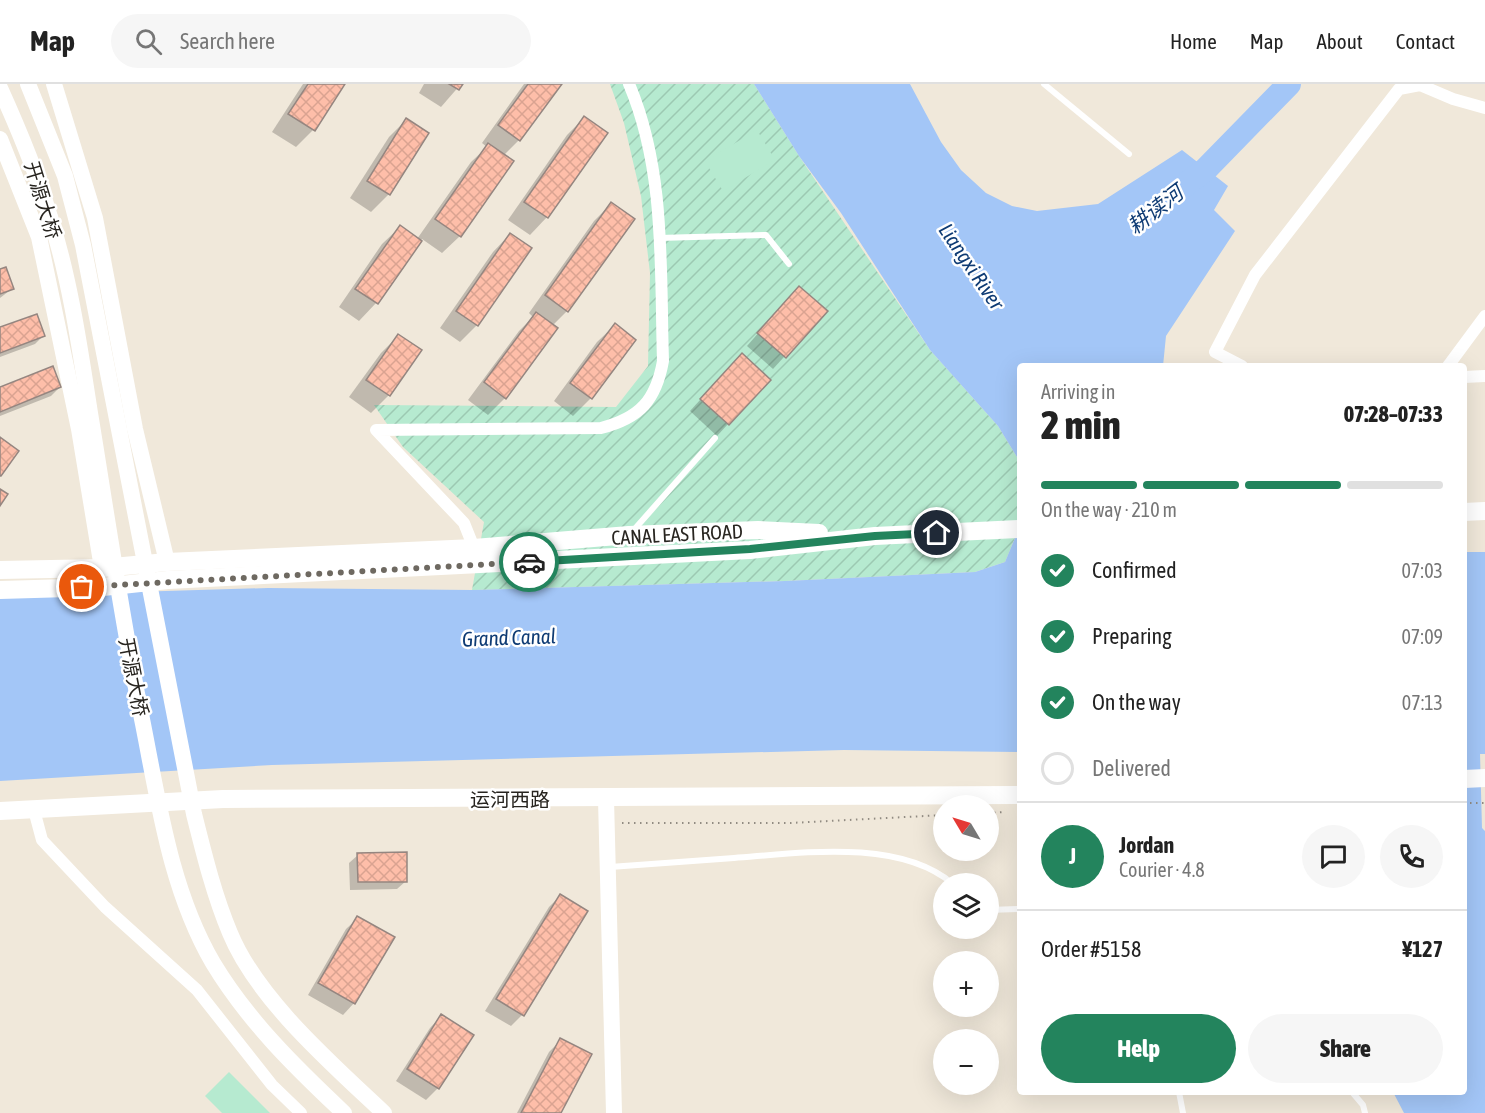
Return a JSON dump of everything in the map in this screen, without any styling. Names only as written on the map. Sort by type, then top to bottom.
[{"type":"main road","points":[[28,84],[65,176],[83,245],[194,814],[211,880],[230,935],[266,993],[303,1034],[384,1113]]},
{"type":"main road","points":[[102,568],[79,429],[39,237],[0,141],[60,87],[95,218],[135,429],[167,562]]},
{"type":"main road","name":"开源大桥","points":[[0,88],[27,149],[51,220],[80,351],[122,621],[164,828],[176,874],[193,920],[213,962],[248,1015],[289,1061],[344,1113]]},
{"type":"main road","points":[[1467,512],[1485,511]]},
{"type":"main road","points":[[875,536],[1017,529]]},
{"type":"main road","name":"CANAL EAST ROAD","points":[[0,570],[102,568],[167,562],[474,548],[629,535],[758,530],[875,536]]},
{"type":"main road","name":"CANAL EAST ROAD","points":[[0,590],[103,587],[168,580],[739,550],[875,536]]},
{"type":"main road","points":[[1467,779],[1485,778]]},
{"type":"main road","name":"运河西路","points":[[0,811],[223,799],[606,799],[1017,795]]},
{"type":"main road","points":[[606,799],[614,1113]]},
{"type":"street","points":[[474,548],[464,523],[376,430],[601,428],[620,423],[638,412],[650,399],[659,382],[663,361],[659,238],[654,179],[646,135],[629,84]]},
{"type":"street","points":[[1236,363],[1215,352],[1255,275],[1399,89],[1420,85],[1454,99],[1485,108]]},
{"type":"street","points":[[1450,363],[1485,316]]},
{"type":"street","points":[[1467,377],[1485,376]]},
{"type":"street","points":[[34,810],[42,840],[105,907],[197,990],[272,1085],[301,1113]]},
{"type":"lane","points":[[1044,84],[1129,154]]},
{"type":"lane","points":[[659,238],[766,235],[789,264]]},
{"type":"lane","points":[[629,535],[715,438]]},
{"type":"lane","points":[[608,867],[829,851],[870,854],[915,863],[940,873]]},
{"type":"lane","points":[[999,910],[1017,909]]},
{"type":"lane","points":[[1180,1095],[1183,1113]]},
{"type":"lane","points":[[1355,1095],[1363,1105],[1365,1113]]},
{"type":"path","points":[[1467,803],[1485,803]]},
{"type":"path","points":[[607,823],[790,823],[933,816]]},
{"type":"green space","points":[[610,84],[754,84],[799,156],[930,350],[998,426],[1017,457],[1017,533],[1005,562],[975,572],[785,581],[472,590],[484,522],[403,447],[374,405],[616,407],[648,366],[650,273],[641,196],[624,123]]},
{"type":"green space","points":[[757,130],[775,160],[723,191],[705,161]]},
{"type":"green space","points":[[229,1072],[270,1113],[222,1113],[205,1096]]},
{"type":"water","name":"Liangxi River","points":[[754,84],[910,84],[941,142],[961,170],[986,193],[1012,206],[1037,211],[1098,204],[1182,150],[1228,186],[1214,210],[1235,231],[1166,336],[1163,363],[1017,363],[1017,457],[998,426],[930,350],[841,213],[799,156]]},
{"type":"water","name":"Grand Canal","points":[[1017,533],[1017,752],[844,750],[272,765],[0,781],[0,596],[268,588],[472,590],[785,581],[975,572],[1005,562]]},
{"type":"water","points":[[1467,552],[1485,552],[1485,754],[1480,754],[1482,828],[1485,831],[1485,1113],[1404,1113],[1395,1095],[1467,1095]]},
{"type":"building","points":[[308,84],[345,84],[315,131],[288,114]]},
{"type":"building","points":[[449,84],[463,84],[459,90]]},
{"type":"building","points":[[528,84],[562,84],[520,141],[498,125]]},
{"type":"building","points":[[584,116],[608,133],[548,218],[524,202]]},
{"type":"building","points":[[406,118],[429,133],[390,195],[367,181]]},
{"type":"building","points":[[488,143],[514,161],[461,237],[435,219]]},
{"type":"building","points":[[611,202],[635,219],[568,312],[545,295]]},
{"type":"building","points":[[400,225],[422,241],[378,304],[355,289]]},
{"type":"building","points":[[510,233],[532,248],[478,326],[456,311]]},
{"type":"building","points":[[6,267],[14,289],[0,294],[0,269]]},
{"type":"building","points":[[799,286],[828,311],[786,358],[757,333]]},
{"type":"building","points":[[536,312],[558,328],[506,399],[484,382]]},
{"type":"building","points":[[37,314],[45,336],[0,353],[0,327]]},
{"type":"building","points":[[615,323],[636,340],[592,399],[570,383]]},
{"type":"building","points":[[398,334],[422,350],[390,396],[366,380]]},
{"type":"building","points":[[742,353],[771,380],[729,425],[700,399]]},
{"type":"building","points":[[53,366],[61,387],[0,412],[0,387]]},
{"type":"building","points":[[0,437],[19,451],[1,476],[0,476]]},
{"type":"building","points":[[0,489],[8,494],[0,506]]},
{"type":"building","points":[[407,852],[407,882],[358,882],[357,853]]},
{"type":"building","points":[[560,894],[588,911],[524,1016],[496,999]]},
{"type":"building","points":[[357,916],[395,937],[355,1004],[318,983]]},
{"type":"building","points":[[441,1014],[474,1035],[439,1089],[407,1069]]},
{"type":"building","points":[[560,1038],[592,1054],[561,1113],[521,1113]]},
{"type":"waterway","name":"耕读河","points":[[1180,189],[1206,169],[1289,84]]},
{"type":"way so far","points":[[82,587],[168,580],[529,562]]},
{"type":"route","points":[[529,562],[750,549],[875,536],[937,533]]}]
